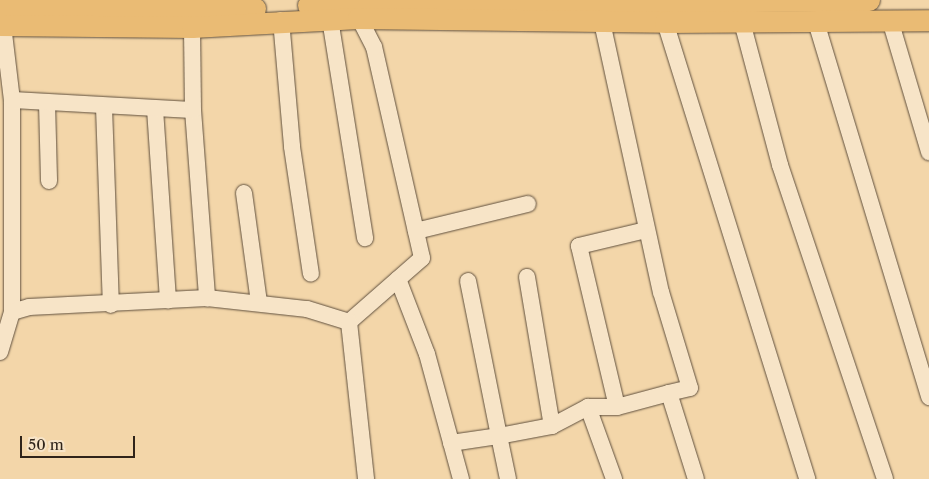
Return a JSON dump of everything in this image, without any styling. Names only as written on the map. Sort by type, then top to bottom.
[{"type":"main road","points":[[1,20],[142,12],[218,12],[354,7],[869,0]]},
{"type":"main road","points":[[142,12],[192,27],[218,12],[281,20],[330,19],[354,7],[602,22],[929,20]]},
{"type":"street","points":[[349,322],[422,258],[374,47],[354,7]]},
{"type":"street","points":[[330,19],[365,238]]},
{"type":"street","points":[[0,352],[12,312],[12,100],[1,20]]},
{"type":"street","points":[[281,20],[292,147],[311,274]]},
{"type":"street","points":[[890,20],[929,152]]},
{"type":"street","points":[[451,443],[552,426],[588,407],[617,407],[690,388],[646,230],[602,22]]},
{"type":"street","points":[[664,22],[807,479]]},
{"type":"street","points":[[742,22],[780,165],[885,479]]},
{"type":"street","points":[[816,22],[929,397]]},
{"type":"street","points":[[192,27],[194,110],[207,298]]},
{"type":"street","points":[[12,100],[104,107],[194,110]]},
{"type":"street","points":[[47,103],[49,181]]},
{"type":"street","points":[[104,107],[110,305]]},
{"type":"street","points":[[155,109],[168,301]]},
{"type":"street","points":[[244,193],[260,303]]},
{"type":"street","points":[[416,231],[528,204]]},
{"type":"street","points":[[617,407],[579,246],[646,230]]},
{"type":"street","points":[[527,277],[552,426]]},
{"type":"street","points":[[398,279],[427,354],[461,479]]},
{"type":"street","points":[[468,281],[508,479]]},
{"type":"street","points":[[12,312],[29,307],[110,305],[207,298],[307,309],[349,322]]},
{"type":"street","points":[[349,322],[366,479]]},
{"type":"street","points":[[669,393],[696,479]]},
{"type":"street","points":[[588,407],[614,479]]}]
